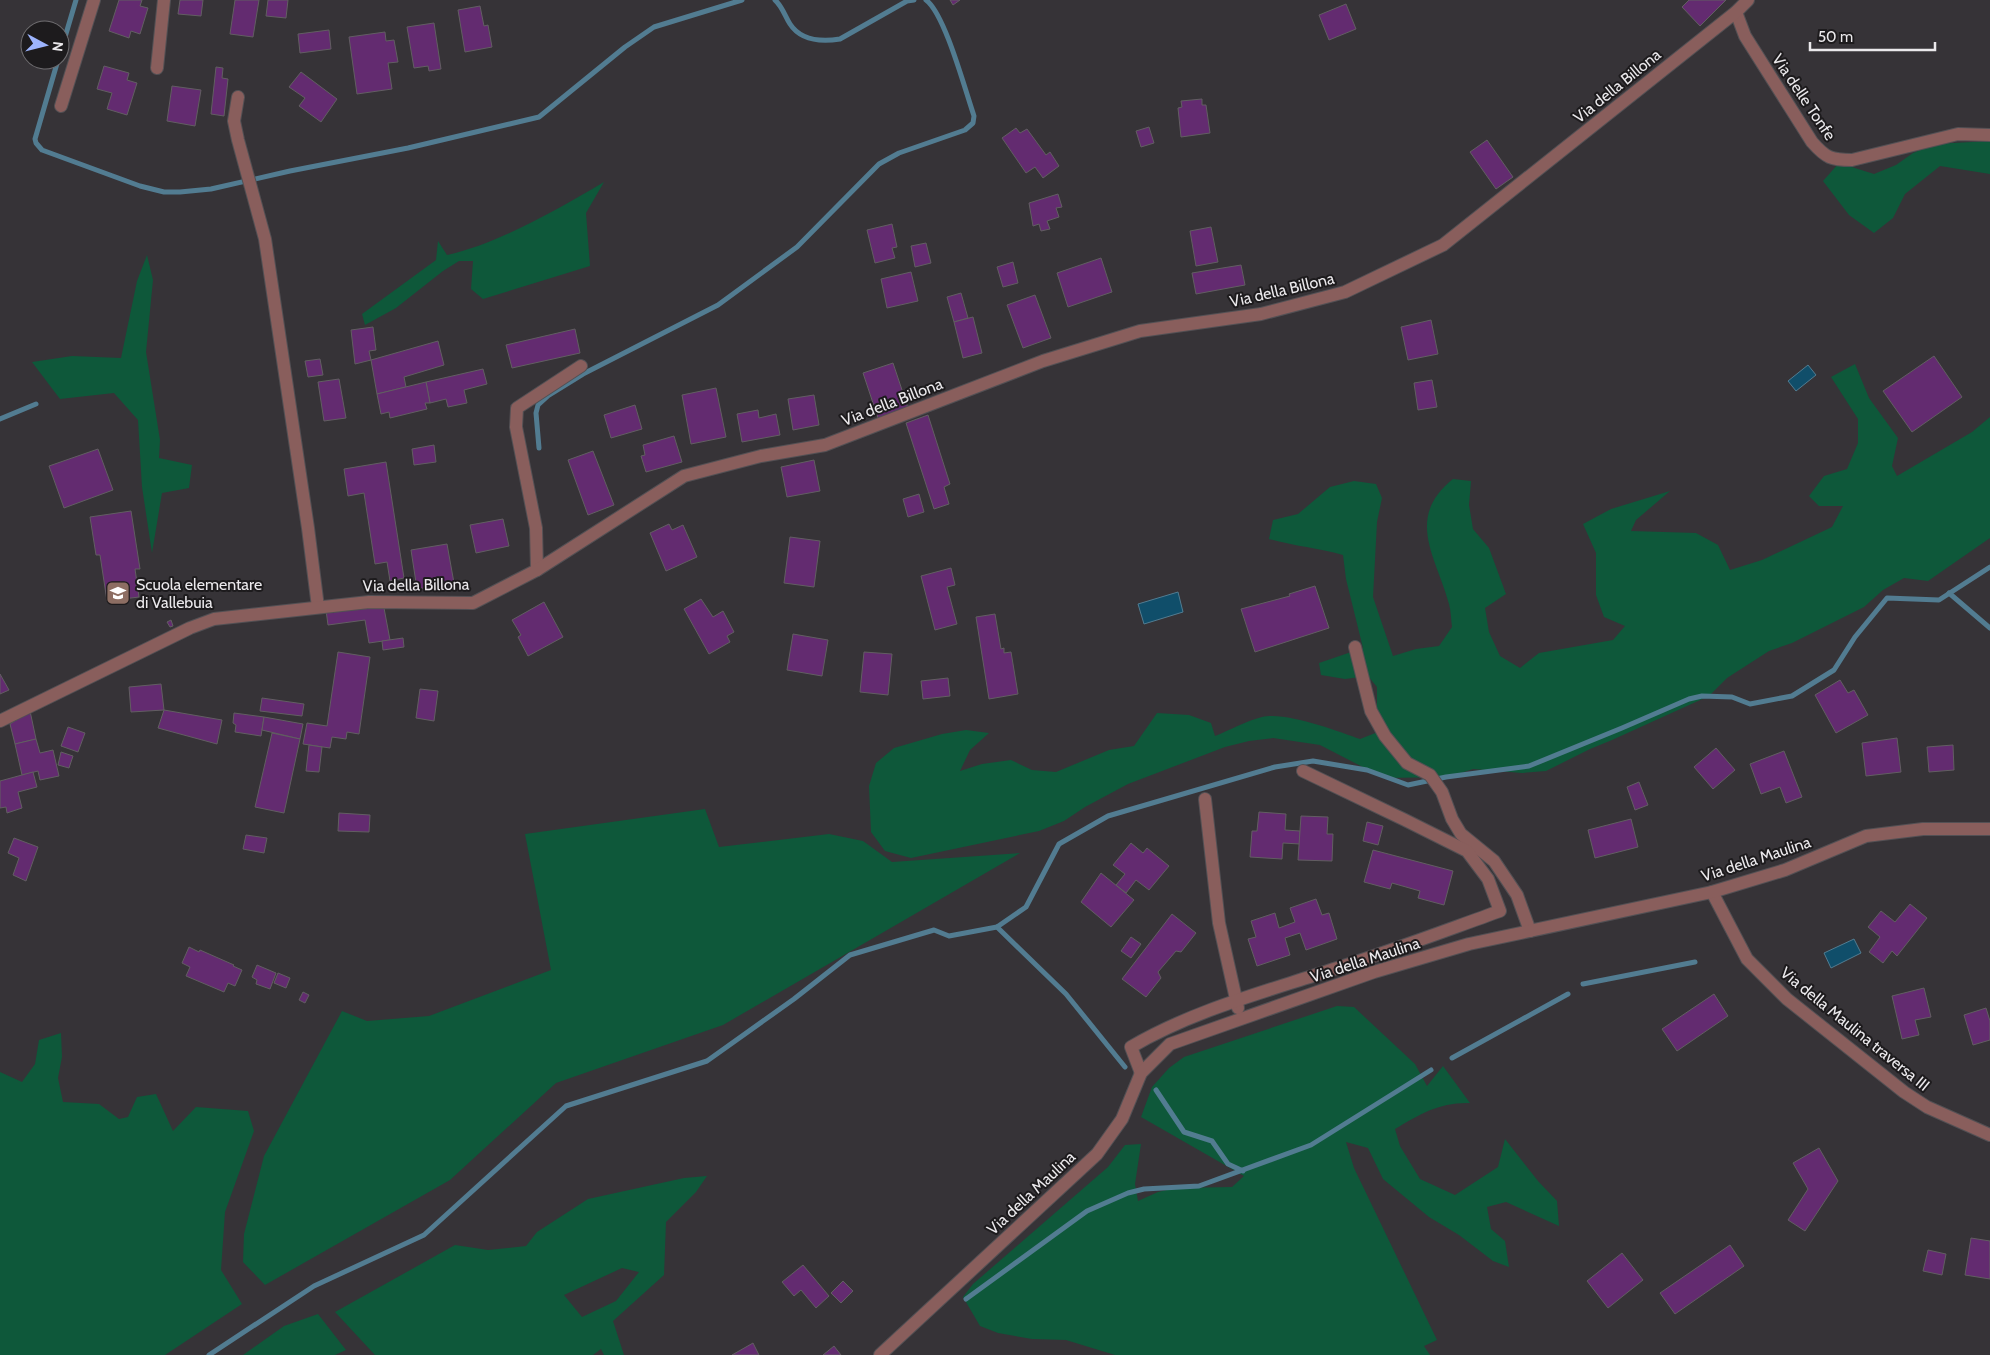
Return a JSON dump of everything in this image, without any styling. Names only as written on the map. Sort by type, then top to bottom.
[{"type":"street","points":[[61,106],[94,0]]},
{"type":"street","points":[[157,68],[164,0]]},
{"type":"street","name":"Via della Billona","points":[[0,721],[190,628],[214,619],[369,602],[473,603],[537,570],[684,476],[761,456],[825,445],[1044,360],[1140,331],[1261,314],[1345,292],[1443,245],[1736,12],[1748,0]]},
{"type":"street","name":"Via delle Tonfe","points":[[1736,12],[1745,36],[1812,142],[1824,156],[1836,160],[1852,160],[1958,134],[1990,134]]},
{"type":"street","points":[[238,97],[234,121],[265,239],[307,518],[318,607]]},
{"type":"street","points":[[537,570],[536,528],[516,427],[517,408],[581,366]]},
{"type":"street","points":[[1355,647],[1371,711],[1384,736],[1407,763],[1430,775],[1442,792],[1452,819],[1461,834],[1494,861],[1517,895],[1530,931]]},
{"type":"street","points":[[1141,1073],[1131,1047],[1162,1029],[1237,1001],[1360,961],[1500,911],[1488,879],[1467,851],[1302,771]]},
{"type":"street","points":[[1205,799],[1219,923],[1241,1019]]},
{"type":"street","name":"Via della Maulina","points":[[880,1355],[1097,1154],[1122,1119],[1141,1073],[1170,1044],[1374,972],[1469,944],[1712,892],[1785,870],[1866,836],[1923,829],[1990,828]]},
{"type":"street","name":"Via della Maulina traversa III","points":[[1712,892],[1747,960],[1787,999],[1904,1092],[1927,1107],[1990,1135]]},
{"type":"green space","points":[[1990,141],[1990,174],[1940,166],[1905,194],[1893,218],[1874,233],[1849,215],[1823,181],[1839,163],[1874,174],[1896,165],[1913,153],[1935,144]]},
{"type":"green space","points":[[604,182],[586,213],[590,266],[483,299],[471,289],[473,261],[459,261],[443,271],[396,308],[365,325],[362,314],[436,260],[438,241],[447,255],[487,243],[548,214]]},
{"type":"green space","points":[[147,255],[153,280],[146,352],[160,440],[159,458],[192,465],[189,488],[162,493],[152,553],[142,487],[138,420],[114,393],[60,399],[32,362],[72,356],[121,358],[137,281]]},
{"type":"green space","points":[[1855,364],[1869,398],[1898,438],[1892,466],[1897,476],[1972,432],[1990,417],[1990,538],[1928,581],[1904,578],[1883,590],[1864,607],[1792,643],[1769,651],[1727,678],[1709,696],[1590,749],[1546,771],[1522,773],[1473,769],[1449,777],[1384,778],[1320,745],[1273,738],[1225,747],[1128,784],[1085,807],[1064,821],[1039,831],[911,858],[885,851],[871,832],[869,786],[876,763],[894,748],[942,734],[966,730],[989,733],[970,750],[960,771],[982,764],[1011,760],[1032,770],[1056,772],[1109,750],[1134,746],[1157,713],[1189,715],[1211,723],[1215,736],[1250,721],[1272,716],[1297,719],[1360,739],[1383,730],[1377,712],[1377,687],[1368,676],[1345,679],[1321,675],[1319,663],[1363,648],[1346,579],[1343,555],[1269,539],[1273,520],[1298,514],[1330,487],[1354,481],[1376,484],[1382,498],[1377,522],[1373,597],[1393,656],[1416,649],[1439,646],[1452,627],[1449,604],[1428,539],[1427,524],[1430,509],[1438,494],[1453,479],[1471,481],[1469,505],[1473,529],[1489,548],[1506,594],[1485,608],[1489,632],[1500,656],[1520,668],[1539,653],[1613,640],[1625,626],[1604,617],[1596,595],[1596,553],[1583,524],[1611,509],[1670,491],[1636,520],[1631,531],[1696,533],[1718,545],[1730,570],[1762,560],[1832,527],[1843,506],[1819,506],[1809,496],[1824,476],[1847,469],[1858,443],[1858,419],[1831,377]]},
{"type":"green space","points":[[705,809],[719,847],[829,834],[863,841],[892,862],[1020,853],[723,1025],[556,1083],[450,1180],[265,1285],[243,1262],[244,1234],[264,1156],[342,1011],[367,1021],[429,1016],[551,970],[525,834]]},
{"type":"green space","points":[[1337,1006],[1354,1007],[1415,1064],[1427,1086],[1443,1066],[1470,1103],[1459,1103],[1431,1110],[1395,1129],[1400,1146],[1420,1179],[1455,1195],[1498,1167],[1505,1139],[1538,1181],[1557,1201],[1559,1226],[1506,1202],[1487,1207],[1491,1229],[1505,1241],[1509,1267],[1493,1261],[1459,1235],[1429,1217],[1383,1179],[1368,1148],[1346,1142],[1354,1168],[1437,1340],[1424,1346],[1430,1355],[1115,1355],[1066,1340],[1032,1339],[998,1333],[980,1326],[963,1297],[973,1284],[1108,1167],[1125,1145],[1141,1144],[1135,1184],[1138,1201],[1158,1192],[1176,1188],[1232,1187],[1244,1176],[1141,1117],[1152,1087],[1169,1068],[1184,1057]]},
{"type":"green space","points":[[61,1033],[62,1057],[58,1078],[63,1102],[99,1104],[119,1119],[128,1117],[137,1097],[156,1094],[173,1131],[196,1107],[248,1111],[254,1131],[225,1212],[221,1270],[242,1304],[165,1355],[0,1355],[0,1072],[22,1082],[35,1064],[39,1040]]},
{"type":"green space","points":[[707,1176],[696,1192],[666,1222],[664,1275],[613,1321],[624,1355],[604,1355],[601,1349],[593,1355],[375,1355],[335,1312],[455,1245],[488,1250],[526,1246],[537,1232],[588,1199],[684,1178]],"holes":[[[622,1268],[639,1272],[616,1301],[582,1317],[564,1295]]]},
{"type":"green space","points":[[318,1314],[346,1350],[335,1355],[243,1355],[284,1326]]},
{"type":"water","points":[[1808,365],[1816,375],[1796,391],[1788,381]]},
{"type":"water","points":[[1178,592],[1183,612],[1144,624],[1138,604]]},
{"type":"water","points":[[1854,939],[1861,953],[1831,968],[1824,953]]},
{"type":"building","points":[[119,0],[142,0],[140,6],[148,8],[140,34],[131,31],[129,38],[109,31]]},
{"type":"building","points":[[180,0],[203,0],[201,16],[178,14]]},
{"type":"building","points":[[235,0],[259,0],[253,37],[230,34]]},
{"type":"building","points":[[268,0],[288,0],[286,18],[266,16]]},
{"type":"building","points":[[950,0],[960,0],[953,5]]},
{"type":"building","points":[[1689,0],[1726,0],[1700,26],[1682,7]]},
{"type":"building","points":[[1346,4],[1356,29],[1329,40],[1319,15]]},
{"type":"building","points":[[480,6],[484,26],[488,25],[492,47],[465,52],[458,10]]},
{"type":"building","points":[[434,23],[441,69],[429,71],[428,66],[414,68],[407,27]]},
{"type":"building","points":[[329,30],[331,49],[300,53],[298,34]]},
{"type":"building","points":[[385,32],[386,41],[394,40],[398,62],[388,63],[392,89],[357,94],[349,37]]},
{"type":"building","points":[[104,66],[129,73],[127,80],[137,83],[127,115],[107,109],[112,93],[97,89]]},
{"type":"building","points":[[216,67],[223,68],[222,78],[228,79],[224,116],[211,114]]},
{"type":"building","points":[[301,72],[337,99],[321,122],[299,106],[305,98],[289,87]]},
{"type":"building","points":[[172,86],[201,90],[195,126],[167,121]]},
{"type":"building","points":[[1202,99],[1202,105],[1206,105],[1210,133],[1181,137],[1178,108],[1182,107],[1181,101]]},
{"type":"building","points":[[1149,127],[1154,143],[1141,147],[1136,131]]},
{"type":"building","points":[[1016,128],[1020,133],[1027,129],[1046,155],[1050,152],[1059,166],[1043,178],[1035,167],[1026,173],[1002,138]]},
{"type":"building","points":[[1487,140],[1513,177],[1496,189],[1470,152]]},
{"type":"building","points":[[1058,194],[1062,207],[1056,208],[1059,217],[1047,221],[1050,229],[1041,231],[1039,224],[1033,226],[1029,203]]},
{"type":"building","points":[[892,224],[897,247],[892,248],[895,258],[875,263],[867,230]]},
{"type":"building","points":[[1211,227],[1218,262],[1196,266],[1190,231]]},
{"type":"building","points":[[926,243],[931,263],[915,267],[911,246]]},
{"type":"building","points":[[1101,258],[1112,292],[1068,307],[1057,273]]},
{"type":"building","points":[[1013,262],[1018,283],[1003,287],[997,267]]},
{"type":"building","points":[[1241,265],[1245,285],[1196,294],[1192,273]]},
{"type":"building","points":[[911,272],[918,301],[887,308],[881,279]]},
{"type":"building","points":[[961,293],[968,318],[954,322],[947,297]]},
{"type":"building","points":[[1035,295],[1051,338],[1023,348],[1007,305]]},
{"type":"building","points":[[973,317],[982,353],[963,358],[954,322]]},
{"type":"building","points":[[1431,320],[1438,354],[1408,360],[1401,327]]},
{"type":"building","points":[[373,327],[376,350],[369,351],[371,360],[355,364],[351,330]]},
{"type":"building","points":[[575,329],[580,353],[512,368],[506,345]]},
{"type":"building","points":[[438,341],[444,365],[404,377],[406,387],[377,394],[371,360]]},
{"type":"building","points":[[1934,356],[1962,397],[1912,432],[1883,391]]},
{"type":"building","points":[[320,359],[323,375],[308,377],[305,361]]},
{"type":"building","points":[[893,363],[908,408],[878,418],[863,373]]},
{"type":"building","points":[[483,369],[487,384],[464,390],[467,403],[448,407],[446,399],[430,403],[426,382]]},
{"type":"building","points":[[339,379],[346,418],[324,421],[318,382]]},
{"type":"building","points":[[1432,380],[1437,407],[1418,410],[1414,383]]},
{"type":"building","points":[[426,382],[430,403],[425,403],[427,409],[390,418],[389,412],[381,414],[377,394]]},
{"type":"building","points":[[716,388],[726,437],[691,444],[682,395]]},
{"type":"building","points":[[814,395],[819,425],[793,430],[788,399]]},
{"type":"building","points":[[635,405],[642,429],[611,438],[604,415]]},
{"type":"building","points":[[758,410],[759,418],[776,414],[780,435],[742,442],[737,414]]},
{"type":"building","points":[[928,415],[950,484],[944,487],[949,504],[934,509],[906,423]]},
{"type":"building","points":[[674,436],[682,462],[646,472],[641,456],[645,455],[643,445]]},
{"type":"building","points":[[434,445],[436,462],[414,465],[412,449]]},
{"type":"building","points":[[98,449],[113,490],[64,508],[49,466]]},
{"type":"building","points":[[593,451],[614,505],[588,515],[568,460]]},
{"type":"building","points":[[814,460],[820,491],[787,497],[781,467]]},
{"type":"building","points":[[386,462],[404,578],[390,581],[387,562],[375,564],[364,493],[348,496],[344,469]]},
{"type":"building","points":[[919,494],[924,512],[908,517],[903,499]]},
{"type":"building","points":[[131,511],[140,569],[135,569],[139,597],[107,601],[100,555],[96,555],[90,517]]},
{"type":"building","points":[[503,519],[509,546],[476,553],[470,525]]},
{"type":"building","points":[[669,524],[672,530],[683,525],[697,557],[666,571],[650,533]]},
{"type":"building","points":[[790,537],[820,541],[814,587],[784,583]]},
{"type":"building","points":[[447,544],[454,583],[417,589],[411,550]]},
{"type":"building","points":[[951,568],[955,585],[947,587],[957,624],[935,630],[921,576]]},
{"type":"building","points":[[1315,586],[1329,628],[1255,652],[1241,609],[1290,596],[1289,594]]},
{"type":"building","points":[[701,599],[713,617],[723,611],[734,632],[727,636],[730,642],[709,654],[684,609]]},
{"type":"building","points":[[544,602],[563,637],[528,656],[518,637],[521,635],[512,620]]},
{"type":"building","points":[[384,608],[390,640],[369,643],[365,620],[328,625],[326,610]]},
{"type":"building","points":[[995,614],[1001,649],[1004,648],[1004,653],[1011,652],[1018,694],[989,699],[976,617]]},
{"type":"building","points":[[171,620],[173,626],[170,627],[167,622]]},
{"type":"building","points":[[793,634],[828,640],[822,676],[787,670]]},
{"type":"building","points":[[403,638],[404,647],[383,650],[382,641]]},
{"type":"building","points":[[338,652],[370,657],[359,734],[347,732],[346,739],[332,737],[330,748],[303,744],[307,723],[327,726]]},
{"type":"building","points":[[864,652],[892,654],[888,695],[860,692]]},
{"type":"building","points":[[0,674],[9,690],[0,694]]},
{"type":"building","points":[[948,678],[950,696],[923,699],[921,681]]},
{"type":"building","points":[[1840,680],[1848,693],[1854,690],[1868,715],[1836,733],[1815,695]]},
{"type":"building","points":[[161,684],[164,710],[131,712],[129,687]]},
{"type":"building","points":[[420,689],[438,691],[434,721],[416,718]]},
{"type":"building","points":[[262,698],[304,704],[302,716],[260,711]]},
{"type":"building","points":[[164,710],[222,720],[217,744],[158,728]]},
{"type":"building","points":[[30,711],[36,739],[15,744],[10,724]]},
{"type":"building","points":[[234,713],[264,717],[261,736],[235,732],[236,725],[233,723]]},
{"type":"building","points":[[264,717],[303,724],[300,739],[262,730]]},
{"type":"building","points":[[68,727],[85,733],[78,752],[61,746]]},
{"type":"building","points":[[272,733],[300,739],[284,813],[255,807]]},
{"type":"building","points":[[1897,738],[1901,772],[1866,776],[1862,743]]},
{"type":"building","points":[[36,739],[40,753],[53,750],[59,776],[40,780],[38,771],[22,775],[15,744]]},
{"type":"building","points":[[309,745],[322,747],[319,772],[306,771]]},
{"type":"building","points":[[1953,745],[1954,770],[1929,772],[1927,747]]},
{"type":"building","points":[[1716,748],[1735,770],[1713,789],[1694,767]]},
{"type":"building","points":[[1784,751],[1802,797],[1786,803],[1780,787],[1761,794],[1750,764]]},
{"type":"building","points":[[61,752],[73,756],[69,768],[58,765]]},
{"type":"building","points":[[33,772],[37,787],[18,792],[22,808],[7,813],[6,807],[0,808],[0,781]]},
{"type":"building","points":[[1639,782],[1648,805],[1635,810],[1627,787]]},
{"type":"building","points":[[1259,812],[1286,814],[1285,830],[1300,831],[1300,844],[1283,843],[1282,859],[1250,857],[1252,831],[1257,831]]},
{"type":"building","points":[[339,813],[370,815],[369,832],[338,831]]},
{"type":"building","points":[[1301,816],[1328,817],[1327,834],[1333,834],[1332,861],[1298,860]]},
{"type":"building","points":[[1631,819],[1638,847],[1595,858],[1588,830]]},
{"type":"building","points":[[1367,822],[1383,826],[1378,845],[1363,841]]},
{"type":"building","points":[[246,835],[267,838],[264,853],[243,849]]},
{"type":"building","points":[[14,838],[38,847],[26,881],[13,875],[19,858],[8,853]]},
{"type":"building","points":[[1131,843],[1143,853],[1147,848],[1169,866],[1149,890],[1136,880],[1126,893],[1116,885],[1125,874],[1113,865]]},
{"type":"building","points":[[1373,850],[1453,871],[1444,905],[1418,898],[1420,891],[1392,883],[1390,889],[1364,882]]},
{"type":"building","points":[[1101,873],[1134,900],[1111,927],[1081,902]]},
{"type":"building","points":[[1316,899],[1322,915],[1329,913],[1337,939],[1306,950],[1300,933],[1285,938],[1290,955],[1257,966],[1248,939],[1256,937],[1251,921],[1275,913],[1279,928],[1295,922],[1290,908]]},
{"type":"building","points":[[1910,904],[1927,918],[1897,956],[1892,951],[1883,963],[1869,952],[1880,937],[1868,927],[1881,911],[1895,922]]},
{"type":"building","points":[[1172,914],[1196,933],[1181,952],[1176,951],[1158,972],[1161,978],[1146,997],[1122,979]]},
{"type":"building","points":[[1131,937],[1141,944],[1131,958],[1121,951]]},
{"type":"building","points":[[189,947],[199,952],[200,950],[242,970],[235,986],[228,983],[224,992],[186,976],[190,967],[182,963]]},
{"type":"building","points":[[257,965],[276,973],[270,989],[256,984],[257,980],[252,977]]},
{"type":"building","points":[[278,973],[290,978],[286,988],[274,983]]},
{"type":"building","points":[[1924,988],[1931,1017],[1915,1020],[1919,1035],[1902,1039],[1892,996]]},
{"type":"building","points":[[303,992],[309,995],[305,1003],[299,1000]]},
{"type":"building","points":[[1714,994],[1728,1016],[1677,1051],[1662,1029]]},
{"type":"building","points":[[1986,1008],[1990,1021],[1990,1040],[1973,1045],[1964,1015]]},
{"type":"building","points":[[1819,1148],[1838,1181],[1805,1231],[1788,1220],[1808,1189],[1793,1163]]},
{"type":"building","points":[[1971,1238],[1990,1241],[1990,1279],[1965,1275]]},
{"type":"building","points":[[1730,1245],[1744,1266],[1675,1314],[1660,1293]]},
{"type":"building","points":[[1928,1250],[1946,1254],[1942,1275],[1923,1271]]},
{"type":"building","points":[[1622,1253],[1643,1280],[1608,1308],[1587,1281]]},
{"type":"building","points":[[803,1265],[829,1296],[816,1308],[801,1290],[794,1296],[782,1282]]},
{"type":"building","points":[[843,1281],[853,1291],[841,1303],[831,1293]]},
{"type":"building","points":[[753,1343],[759,1355],[732,1355]]},
{"type":"building","points":[[834,1346],[841,1355],[823,1355]]},
{"type":"waterway","points":[[70,20],[76,0]]},
{"type":"waterway","points":[[55,70],[35,139],[42,150],[140,186],[164,192],[211,189],[290,171],[408,148],[539,117],[625,47],[654,27],[742,0]]},
{"type":"waterway","points":[[775,0],[795,30],[806,37],[819,40],[840,39],[907,1],[914,0]]},
{"type":"waterway","points":[[539,448],[536,413],[538,405],[549,395],[583,374],[718,305],[797,247],[879,164],[899,153],[965,130],[973,123],[974,116],[947,36],[940,20],[926,0]]},
{"type":"waterway","points":[[0,419],[36,404]]},
{"type":"waterway","points":[[209,1355],[314,1286],[424,1235],[566,1106],[707,1061],[794,999],[850,955],[934,930],[949,936],[997,927],[1026,907],[1059,844],[1108,816],[1275,767],[1313,761],[1367,770],[1408,785],[1446,777],[1529,766],[1689,699],[1702,696],[1732,697],[1750,704],[1792,696],[1834,670],[1855,637],[1887,598],[1939,600],[1990,567]]},
{"type":"waterway","points":[[1949,593],[1990,628]]},
{"type":"waterway","points":[[997,927],[1066,994],[1125,1067]]},
{"type":"waterway","points":[[1583,984],[1695,962]]},
{"type":"waterway","points":[[1452,1058],[1568,994]]},
{"type":"waterway","points":[[966,1299],[1087,1211],[1128,1193],[1144,1189],[1199,1186],[1311,1145],[1431,1070]]},
{"type":"waterway","points":[[1156,1090],[1184,1132],[1212,1141],[1228,1164],[1243,1171]]},
{"type":"place","name":"Scuola elementare di Vallebuia","points":[[118,593]]}]
